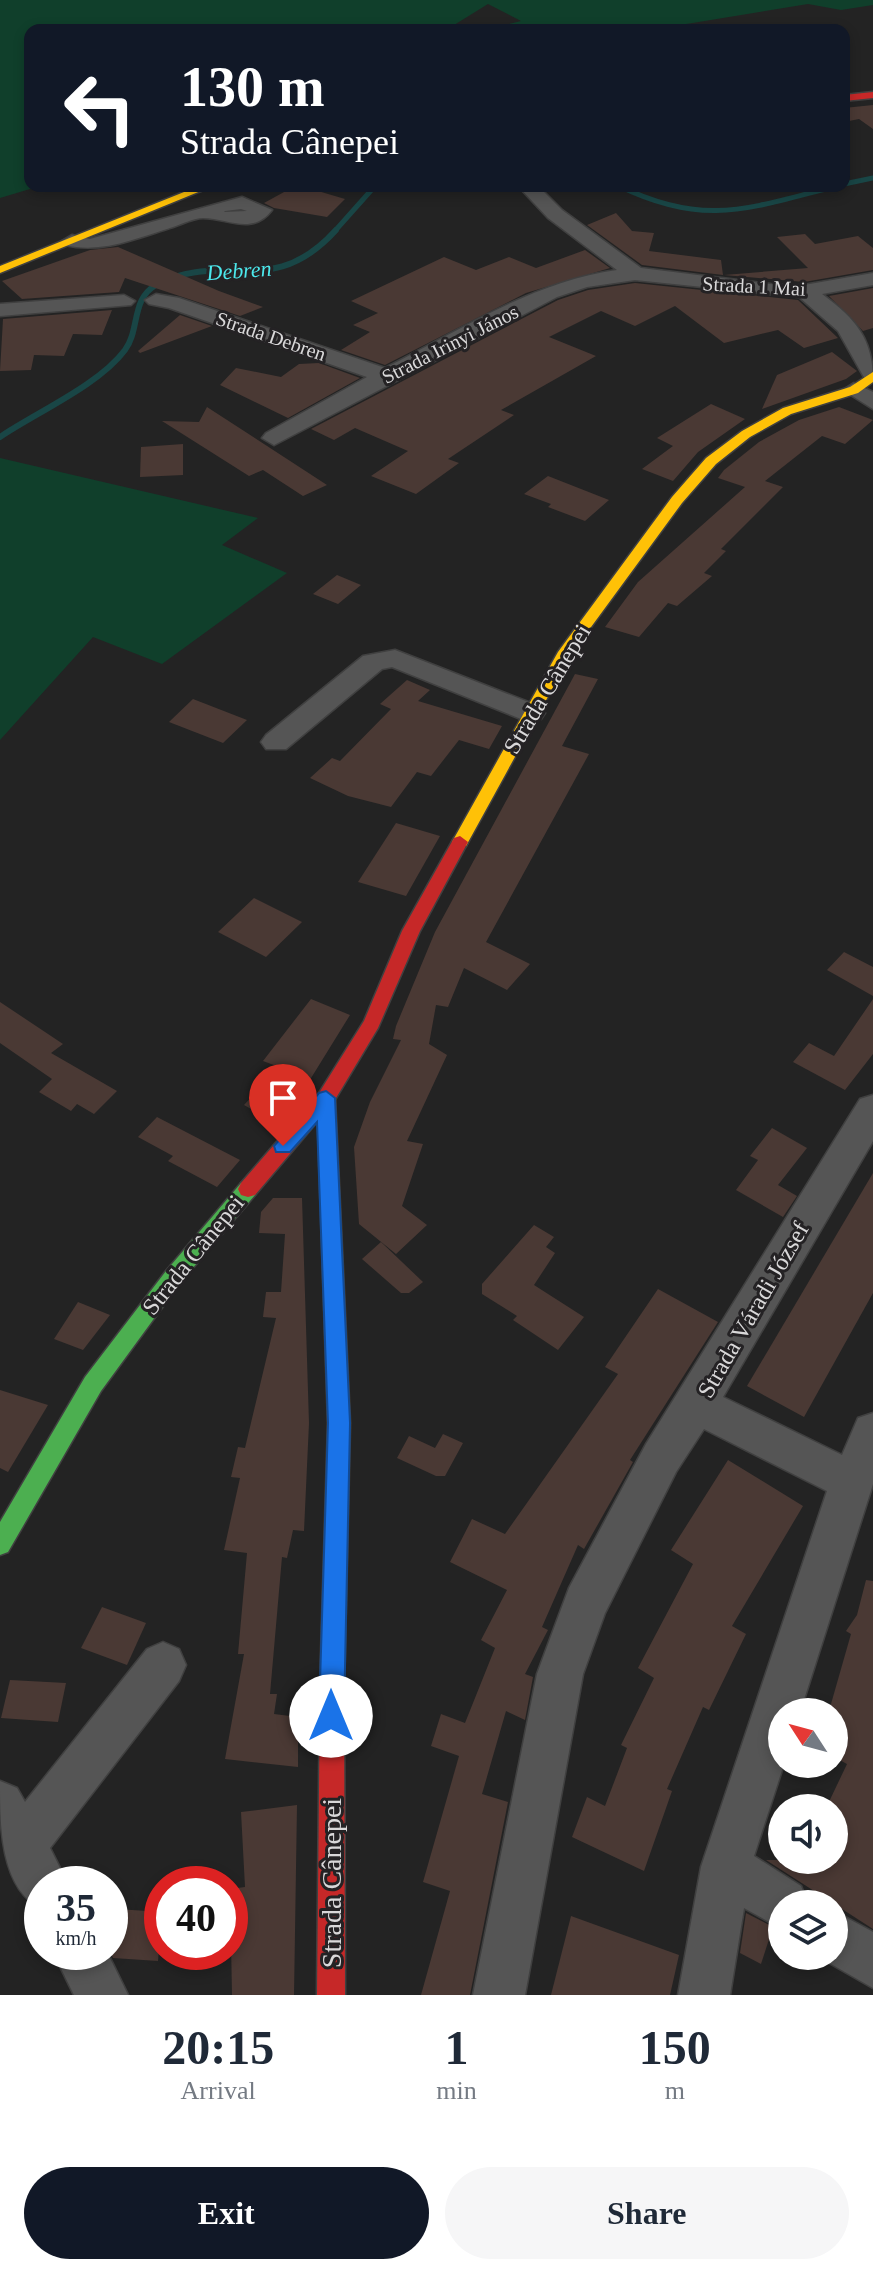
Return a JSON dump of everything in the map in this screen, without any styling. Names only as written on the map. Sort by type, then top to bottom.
[{"type":"street","points":[[850,97],[873,95]]},
{"type":"street","points":[[0,270],[193,192]]},
{"type":"street","points":[[533,192],[555,214],[635,274]]},
{"type":"street","points":[[72,241],[91,245],[205,212]]},
{"type":"street","name":"Strada 1 Mai","points":[[635,274],[754,290],[804,291],[873,279]]},
{"type":"street","name":"Strada Irinyi János","points":[[274,438],[386,376],[569,286],[596,277],[635,274]]},
{"type":"street","points":[[804,291],[837,314],[851,331],[868,386]]},
{"type":"street","name":"Strada Debren","points":[[156,300],[172,302],[386,376]]},
{"type":"street","points":[[0,310],[124,301]]},
{"type":"street","name":"Strada Cânepei","points":[[0,1544],[93,1384],[173,1277],[326,1098],[372,1023],[411,931],[565,652],[677,500],[711,461],[746,434],[787,411],[868,386]]},
{"type":"street","points":[[276,742],[373,662],[383,659],[395,658],[531,713]]},
{"type":"street","name":"Strada Cânepei","points":[[326,1098],[339,1423],[332,1623],[331,1995]]},
{"type":"street","name":"Strada Váradi József","points":[[852,1482],[696,1404],[873,1109]]},
{"type":"street","points":[[499,1995],[560,1674],[585,1604],[661,1458],[696,1404]]},
{"type":"street","points":[[704,1995],[726,1867],[852,1482],[873,1432]]},
{"type":"street","points":[[22,1844],[79,1776],[163,1665]]},
{"type":"street","points":[[726,1867],[768,1894]]},
{"type":"street","points":[[848,1946],[873,1962]]},
{"type":"street","points":[[89,1970],[102,1995]]},
{"type":"green space","points":[[0,0],[873,0],[873,5],[841,10],[808,4],[686,24],[509,24],[521,21],[488,4],[456,24],[24,24],[24,191],[0,198]]},
{"type":"green space","points":[[0,458],[258,518],[222,545],[287,573],[162,664],[93,637],[0,740]]},
{"type":"building","points":[[873,105],[873,129],[859,119],[850,121],[850,107]]},
{"type":"building","points":[[284,192],[321,192],[345,199],[327,217],[274,208],[264,203]]},
{"type":"building","points":[[616,213],[632,231],[654,233],[649,251],[721,260],[723,275],[642,265],[587,225]]},
{"type":"building","points":[[805,234],[815,244],[858,236],[873,248],[873,270],[804,282],[724,275],[808,268],[777,237]]},
{"type":"building","points":[[118,247],[263,307],[240,316],[125,278],[119,292],[22,299],[2,281],[90,250]]},
{"type":"building","points":[[585,250],[610,268],[526,293],[385,365],[341,350],[370,332],[353,325],[378,313],[351,301],[444,257],[476,270],[509,257],[536,268]]},
{"type":"building","points":[[635,283],[798,300],[838,338],[804,348],[778,330],[724,343],[675,306],[635,326],[601,311],[549,337],[596,356],[501,410],[514,415],[448,459],[459,463],[416,494],[371,476],[408,451],[355,428],[334,440],[311,429],[558,300],[588,290]]},
{"type":"building","points":[[873,288],[873,328],[863,331],[829,296]]},
{"type":"building","points":[[112,310],[102,335],[73,334],[64,356],[34,355],[31,370],[0,371],[3,319]]},
{"type":"building","points":[[180,315],[212,326],[140,353],[138,351]]},
{"type":"building","points":[[832,352],[857,371],[846,379],[762,409],[777,375]]},
{"type":"building","points":[[319,363],[360,378],[288,418],[220,385],[236,368],[281,377],[299,364]]},
{"type":"building","points":[[711,404],[745,419],[698,452],[673,481],[642,469],[673,446],[657,438]]},
{"type":"building","points":[[207,407],[327,485],[303,496],[263,470],[249,476],[162,421],[199,422]]},
{"type":"building","points":[[839,407],[873,420],[845,444],[822,436],[765,481],[783,487],[721,549],[726,551],[704,573],[712,576],[677,606],[668,603],[639,637],[605,627],[638,582],[745,487],[718,478],[724,470],[759,442],[799,420]]},
{"type":"building","points":[[183,444],[183,475],[140,477],[141,447]]},
{"type":"building","points":[[548,476],[609,500],[585,521],[524,494]]},
{"type":"building","points":[[337,575],[361,585],[338,604],[313,594]]},
{"type":"building","points":[[575,674],[598,679],[562,746],[589,754],[486,942],[530,964],[507,990],[464,968],[448,1007],[436,1005],[429,1044],[447,1055],[407,1141],[423,1144],[402,1206],[427,1225],[396,1254],[359,1224],[354,1147],[370,1102],[401,1040],[393,1039],[396,1026],[435,932]]},
{"type":"building","points":[[407,680],[430,690],[418,701],[502,726],[489,749],[459,740],[431,776],[417,772],[391,807],[348,796],[310,778],[332,758],[340,761],[391,709],[380,704]]},
{"type":"building","points":[[193,699],[247,720],[223,743],[169,722]]},
{"type":"building","points":[[396,823],[440,836],[406,896],[358,882]]},
{"type":"building","points":[[254,898],[302,922],[266,957],[218,932]]},
{"type":"building","points":[[844,952],[873,967],[873,996],[827,970]]},
{"type":"building","points":[[311,999],[350,1015],[308,1083],[271,1125],[272,1121],[244,1105],[279,1067],[263,1061]]},
{"type":"building","points":[[873,999],[873,1054],[845,1090],[793,1062],[809,1043],[834,1056]]},
{"type":"building","points":[[0,1002],[63,1044],[51,1053],[117,1091],[94,1114],[77,1104],[71,1111],[39,1092],[52,1079],[0,1043]]},
{"type":"building","points":[[157,1117],[240,1160],[217,1187],[168,1161],[173,1156],[138,1137]]},
{"type":"building","points":[[772,1128],[807,1148],[778,1185],[797,1196],[783,1217],[736,1190],[758,1160],[750,1156]]},
{"type":"building","points":[[873,1173],[873,1293],[804,1417],[747,1386]]},
{"type":"building","points":[[273,1198],[302,1198],[309,1423],[304,1531],[293,1530],[287,1558],[282,1557],[270,1694],[277,1694],[274,1714],[298,1717],[298,1767],[225,1759],[244,1654],[238,1654],[247,1553],[224,1550],[240,1478],[231,1477],[238,1447],[245,1448],[276,1318],[263,1317],[266,1292],[281,1292],[285,1234],[259,1233],[261,1212]]},
{"type":"building","points":[[534,1225],[554,1237],[546,1247],[555,1253],[534,1285],[584,1317],[558,1350],[513,1320],[517,1316],[482,1294],[482,1284]]},
{"type":"building","points":[[381,1242],[423,1282],[409,1293],[401,1293],[362,1259]]},
{"type":"building","points":[[658,1289],[718,1322],[630,1460],[633,1462],[584,1549],[578,1545],[542,1627],[548,1630],[525,1674],[533,1677],[525,1720],[506,1711],[482,1794],[508,1802],[470,1995],[421,1995],[450,1891],[423,1882],[459,1756],[431,1746],[441,1714],[465,1723],[495,1648],[481,1640],[507,1590],[450,1562],[472,1519],[505,1534],[618,1374],[605,1367]]},
{"type":"building","points":[[78,1302],[110,1315],[83,1350],[54,1339]]},
{"type":"building","points":[[0,1390],[48,1405],[8,1472],[0,1468]]},
{"type":"building","points":[[443,1434],[463,1443],[445,1476],[436,1476],[397,1458],[409,1436],[435,1448]]},
{"type":"building","points":[[728,1460],[803,1506],[732,1626],[746,1634],[709,1710],[703,1707],[667,1789],[672,1791],[644,1871],[572,1837],[587,1797],[605,1806],[627,1748],[621,1745],[654,1678],[638,1668],[693,1564],[671,1550]]},
{"type":"building","points":[[866,1580],[873,1581],[873,1929],[848,1913],[848,1890],[813,1890],[788,1874],[848,1874],[848,1794],[833,1794],[840,1778],[848,1778],[848,1698],[833,1698],[851,1634],[846,1631],[857,1615]]},
{"type":"building","points":[[102,1607],[146,1623],[127,1665],[81,1648]]},
{"type":"building","points":[[10,1680],[66,1683],[58,1722],[1,1718]]},
{"type":"building","points":[[297,1805],[294,1995],[232,1995],[232,1970],[248,1970],[248,1866],[244,1866],[241,1812]]},
{"type":"building","points":[[128,1910],[144,1911],[144,1960],[128,1959]]},
{"type":"building","points":[[746,1913],[768,1924],[768,1942],[761,1964],[740,1953]]},
{"type":"building","points":[[571,1916],[679,1955],[670,1995],[551,1995]]},
{"type":"waterway","name":"Debren","points":[[850,183],[873,178]]},
{"type":"waterway","name":"Debren","points":[[335,231],[370,192]]},
{"type":"waterway","name":"Debren","points":[[633,192],[677,207],[703,210],[752,207],[813,192]]},
{"type":"waterway","name":"Debren","points":[[0,437],[84,386],[114,363],[130,342],[143,298],[156,285],[180,275],[203,271],[268,270],[290,264],[312,252],[335,231]]},
{"type":"traffic: fast","points":[[326,1098],[339,1423],[332,1689]]},
{"type":"traffic: fast","points":[[0,1544],[93,1384],[173,1277],[248,1189]]},
{"type":"traffic: slow","points":[[0,270],[193,192]]},
{"type":"traffic: slow","points":[[460,842],[565,652],[677,500],[711,461],[746,434],[787,411],[854,390],[873,376]]},
{"type":"traffic: jam","points":[[850,97],[873,95]]},
{"type":"traffic: jam","points":[[248,1189],[326,1098],[372,1023],[411,931],[460,842]]},
{"type":"traffic: jam","points":[[331,1995],[332,1689]]},
{"type":"route","points":[[283,1146],[326,1098],[339,1423],[331,1716]]}]
